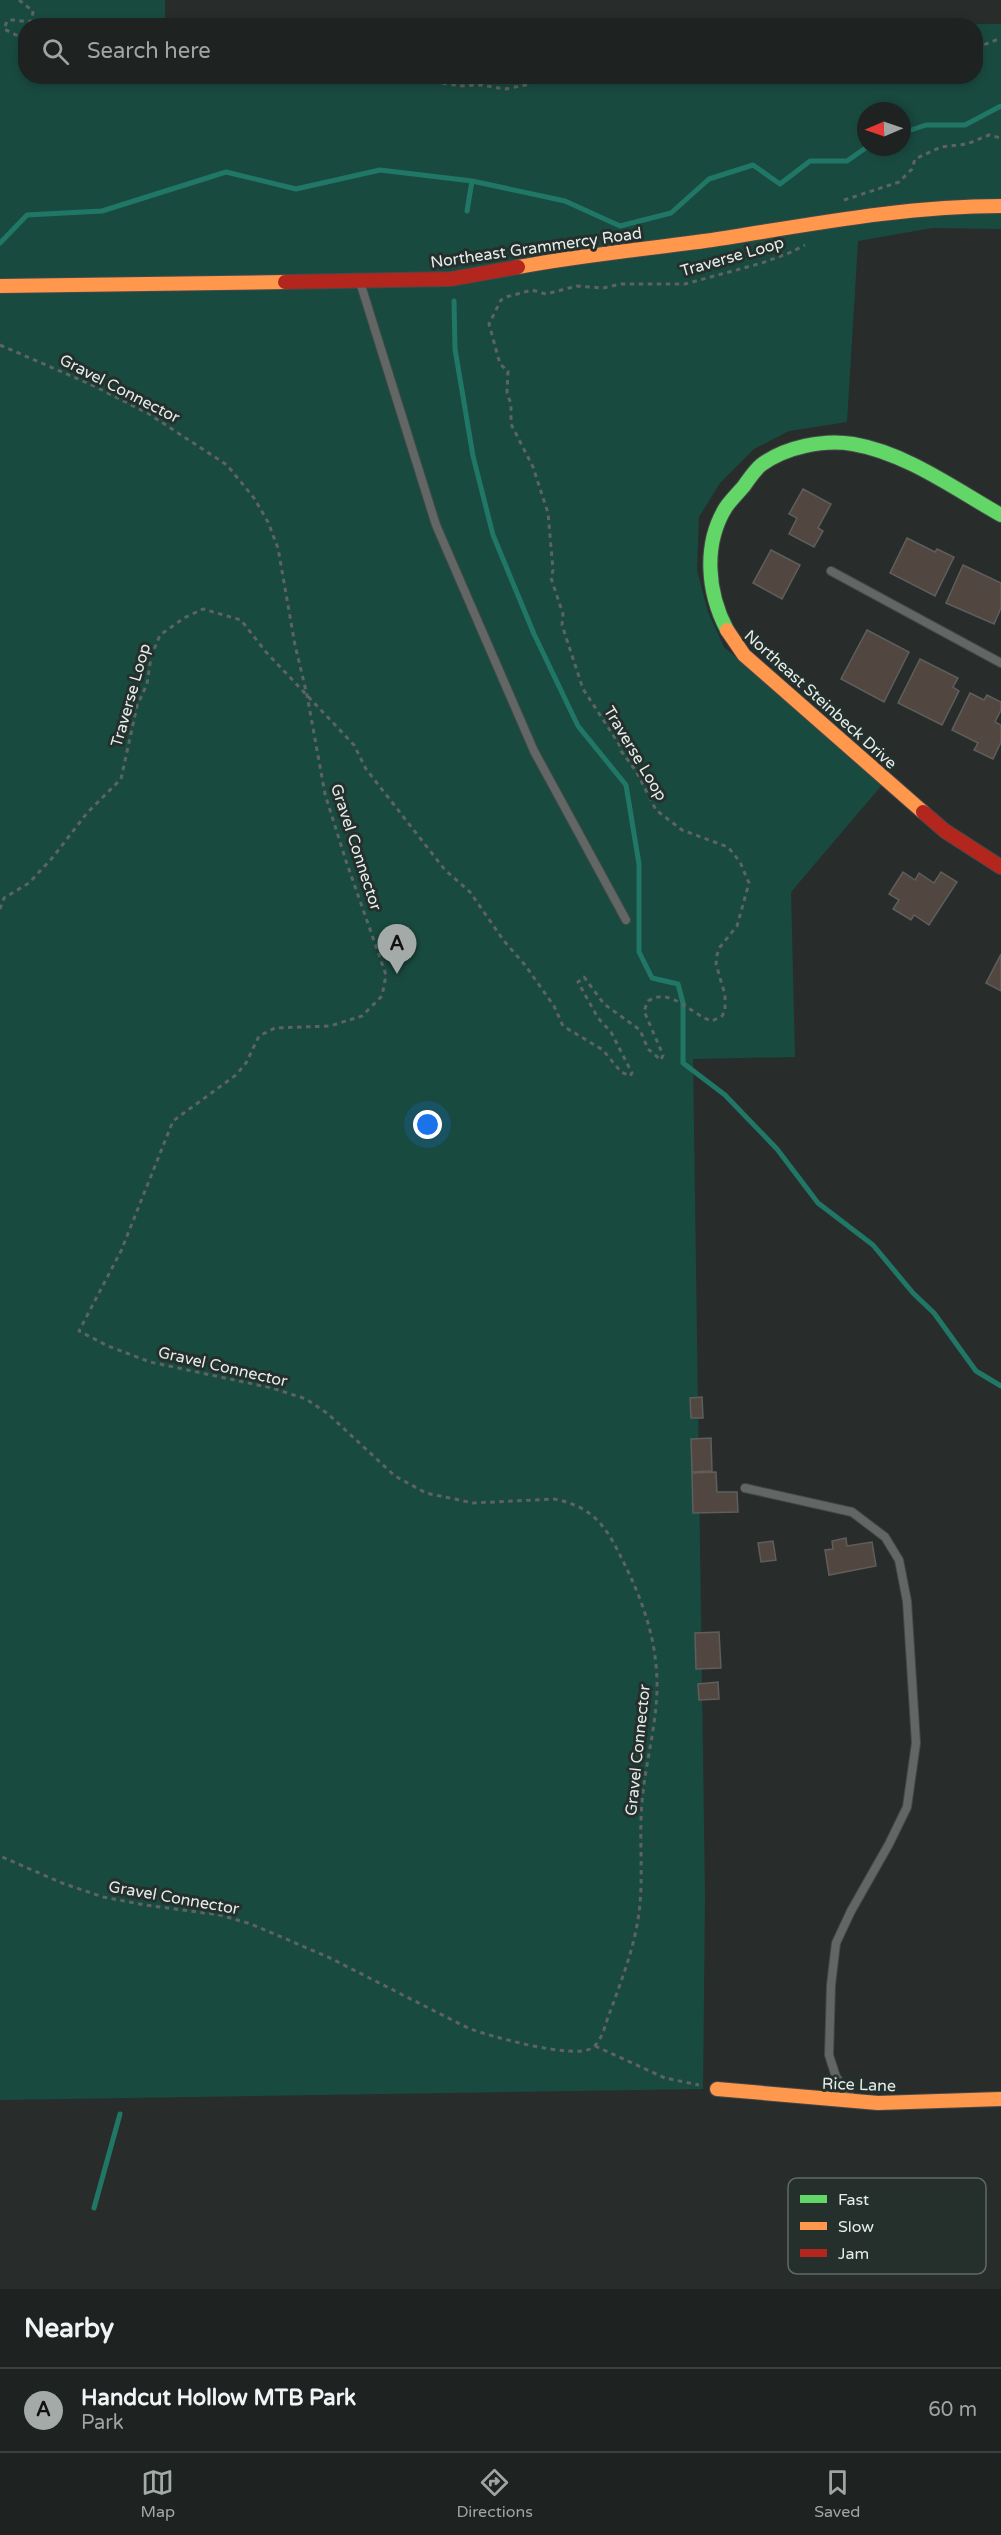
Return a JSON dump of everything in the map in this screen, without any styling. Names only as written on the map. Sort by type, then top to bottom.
[{"type":"street","name":"Northeast Grammercy Road","points":[[0,286],[451,279],[575,256],[709,240],[820,223],[960,206],[1001,206]]},
{"type":"street","name":"Northeast Steinbeck Drive","points":[[1001,515],[902,462],[865,447],[835,442],[803,446],[762,465],[726,506],[715,530],[710,569],[711,591],[730,638],[744,655],[945,831],[1001,867]]},
{"type":"street","name":"Rice Lane","points":[[717,2090],[878,2103],[1001,2099]]},
{"type":"lane","points":[[360,280],[436,525],[534,751],[626,920]]},
{"type":"lane","points":[[831,571],[1001,663]]},
{"type":"lane","points":[[745,1488],[852,1512],[885,1537],[899,1560],[907,1601],[915,1743],[907,1807],[836,1943],[831,1985],[829,2055],[836,2077],[855,2102]]},
{"type":"path","points":[[19,0],[33,11],[33,18]]},
{"type":"path","points":[[18,20],[7,21],[2,28],[18,36]]},
{"type":"path","points":[[983,45],[1001,38]]},
{"type":"path","points":[[448,84],[481,85],[505,89],[529,84]]},
{"type":"path","points":[[833,203],[900,182],[912,169],[915,159],[922,154],[941,147],[967,144],[989,135],[1001,138]]},
{"type":"path","name":"Traverse Loop","points":[[0,909],[4,898],[29,883],[54,857],[87,813],[121,779],[137,706],[147,684],[151,657],[160,635],[184,618],[203,609],[240,620],[266,652],[354,745],[366,769],[445,870],[470,892],[554,1006],[563,1026],[603,1050],[621,1072],[627,1076],[632,1073],[611,1032],[598,1018],[578,982],[580,979],[584,977],[604,1004],[640,1030],[648,1049],[661,1060],[663,1055],[644,1011],[648,1001],[666,996],[683,1003],[699,1017],[712,1021],[722,1016],[725,1011],[725,995],[716,964],[717,955],[720,946],[737,926],[749,883],[740,862],[728,847],[682,830],[659,814],[636,771],[623,756],[619,744],[583,689],[562,625],[563,614],[551,578],[553,570],[548,513],[533,466],[511,424],[511,404],[507,393],[508,371],[500,364],[489,324],[501,300],[532,290],[546,294],[577,286],[603,288],[621,284],[685,284],[762,263],[789,253],[807,243],[820,223]]},
{"type":"path","name":"Gravel Connector","points":[[0,345],[92,385],[149,414],[227,465],[254,498],[268,522],[278,548],[325,794],[383,964],[386,985],[376,1003],[355,1020],[330,1026],[275,1028],[259,1036],[254,1042],[246,1063],[236,1075],[173,1121],[121,1251],[79,1331],[108,1346],[150,1362],[272,1388],[306,1399],[327,1413],[395,1476],[426,1493],[473,1503],[542,1499],[567,1502],[595,1518],[606,1531],[637,1589],[647,1616],[655,1649],[657,1688],[642,1803],[642,1874],[638,1924],[626,1969],[600,2040],[588,2050],[572,2051],[487,2035],[328,1957],[251,1924],[220,1915],[103,1897],[62,1883],[0,1856]]},
{"type":"path","points":[[595,2046],[665,2078],[717,2090]]},
{"type":"green space","points":[[0,0],[165,0],[165,18],[18,18],[18,84],[983,84],[983,24],[1001,24],[1001,229],[932,228],[858,241],[847,422],[789,431],[754,449],[720,483],[699,517],[697,570],[708,612],[724,647],[882,785],[791,892],[795,1057],[693,1059],[705,1896],[703,2089],[0,2100]]},
{"type":"building","points":[[803,489],[831,504],[818,528],[823,531],[814,547],[789,534],[797,518],[789,514]]},
{"type":"building","points":[[907,538],[935,552],[937,549],[954,557],[935,596],[890,573]]},
{"type":"building","points":[[771,550],[800,565],[782,599],[753,583]]},
{"type":"building","points":[[963,565],[1001,583],[1001,608],[994,624],[946,603]]},
{"type":"building","points":[[867,630],[909,652],[884,702],[841,679]]},
{"type":"building","points":[[920,659],[958,678],[953,687],[959,691],[942,725],[898,703]]},
{"type":"building","points":[[970,693],[984,700],[987,695],[1001,702],[1001,710],[995,722],[1001,725],[1001,742],[993,759],[974,750],[978,743],[952,730]]},
{"type":"building","points":[[903,872],[915,880],[919,873],[934,883],[941,872],[957,882],[929,925],[914,915],[911,920],[893,909],[899,900],[889,894]]},
{"type":"building","points":[[1001,954],[1001,991],[986,983]]},
{"type":"building","points":[[702,1397],[703,1418],[691,1418],[690,1398]]},
{"type":"building","points":[[711,1438],[712,1471],[692,1472],[691,1439]]},
{"type":"building","points":[[716,1472],[717,1492],[737,1492],[738,1512],[693,1513],[692,1473]]},
{"type":"building","points":[[846,1538],[847,1546],[872,1542],[876,1566],[829,1575],[825,1550],[833,1549],[832,1541]]},
{"type":"building","points":[[773,1541],[776,1560],[761,1562],[758,1543]]},
{"type":"building","points":[[719,1632],[721,1668],[696,1669],[695,1633]]},
{"type":"building","points":[[718,1682],[719,1699],[699,1700],[698,1684]]},
{"type":"waterway","points":[[911,130],[926,125],[965,125],[1001,106]]},
{"type":"waterway","points":[[0,243],[27,215],[102,211],[226,172],[296,189],[380,170],[472,181],[565,201],[620,226],[671,213],[709,179],[753,165],[780,184],[810,161],[847,161],[857,154]]},
{"type":"waterway","points":[[467,211],[472,181]]},
{"type":"waterway","points":[[454,301],[455,349],[473,456],[493,535],[534,634],[578,726],[626,785],[639,864],[639,952],[652,978],[678,984],[683,1003],[683,1063],[725,1095],[777,1149],[818,1203],[873,1245],[913,1293],[934,1313],[976,1371],[1001,1386]]},
{"type":"waterway","points":[[94,2208],[120,2114]]},
{"type":"traffic: fast","points":[[727,630],[715,600],[712,584],[710,568],[714,536],[726,507],[754,472],[781,453],[805,446],[830,443],[853,444],[873,449],[892,455],[930,473],[1001,515]]},
{"type":"traffic: slow","points":[[518,267],[892,213],[1001,206]]},
{"type":"traffic: slow","points":[[0,286],[285,282]]},
{"type":"traffic: slow","points":[[727,630],[744,655],[923,812]]},
{"type":"traffic: slow","points":[[717,2089],[878,2103],[1001,2099]]},
{"type":"traffic: jam","points":[[285,282],[451,279],[518,267]]},
{"type":"traffic: jam","points":[[923,812],[945,831],[1001,867]]},
{"type":"place","name":"Handcut Hollow MTB Park","points":[[397,974]]}]
